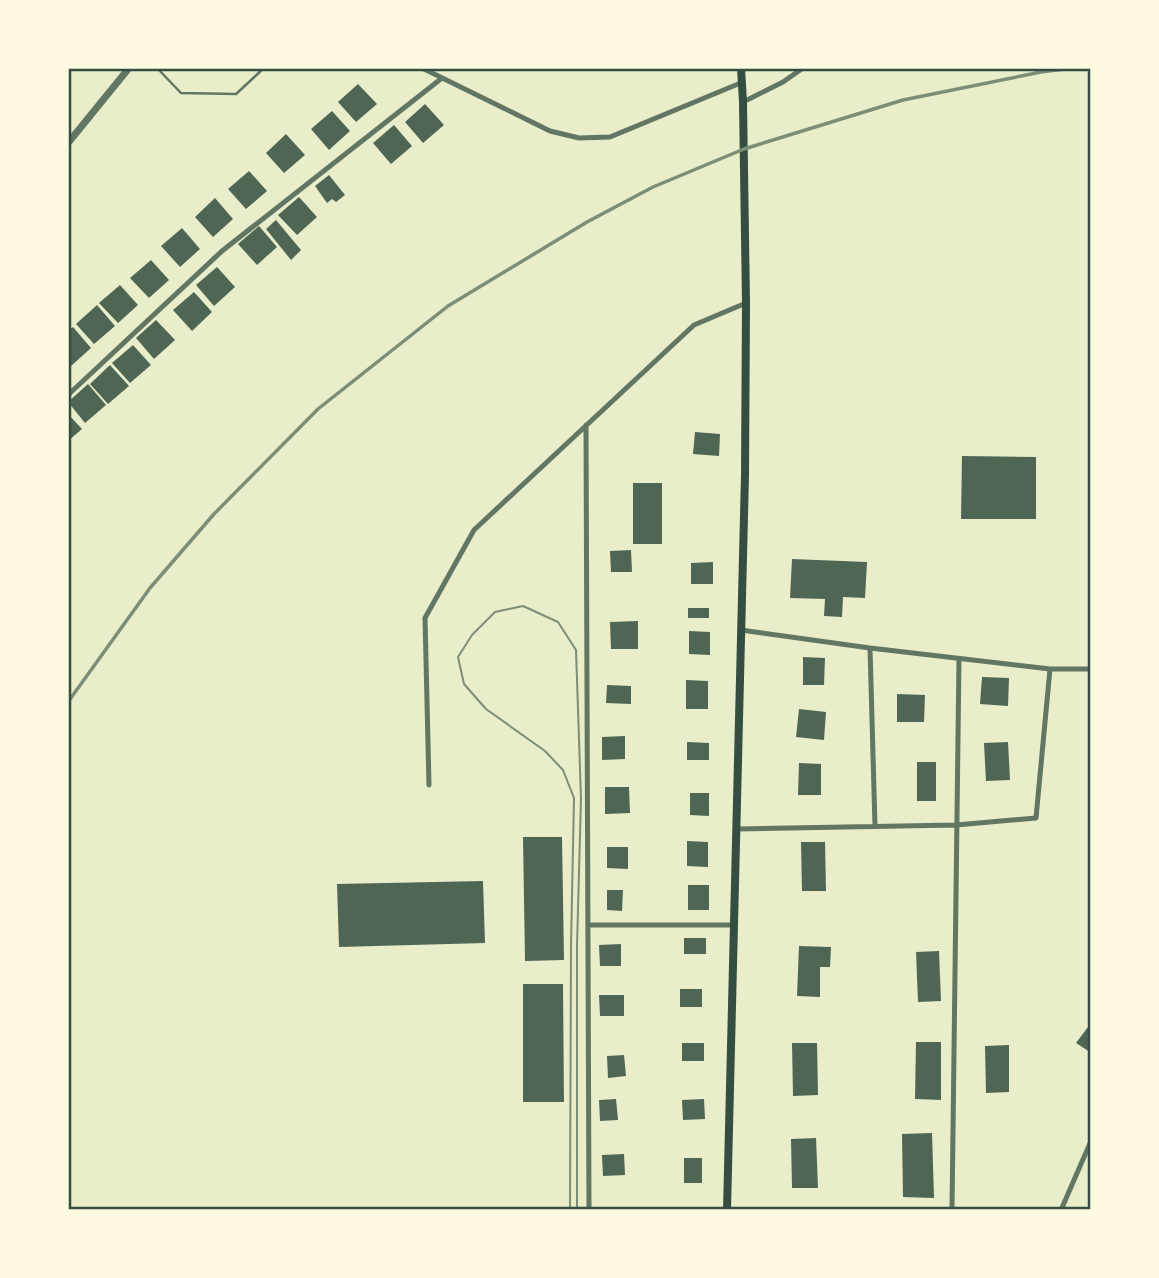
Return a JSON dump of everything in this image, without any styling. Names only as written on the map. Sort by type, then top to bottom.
[{"type":"main road","points":[[726,1210],[738,830],[747,303],[741,68]]},
{"type":"street","points":[[68,143],[130,68]]},
{"type":"street","points":[[422,68],[550,131],[579,138],[610,137],[743,82]]},
{"type":"street","points":[[743,102],[783,82],[803,68]]},
{"type":"street","points":[[68,396],[222,251],[442,78]]},
{"type":"street","points":[[429,785],[425,618],[474,530],[694,325],[747,303]]},
{"type":"street","points":[[586,425],[589,1210]]},
{"type":"street","points":[[741,630],[959,659],[1050,669],[1091,669]]},
{"type":"street","points":[[870,648],[875,826]]},
{"type":"street","points":[[952,1210],[959,659]]},
{"type":"street","points":[[738,830],[956,825],[1036,818],[1050,669]]},
{"type":"street","points":[[587,925],[735,925]]},
{"type":"street","points":[[1060,1210],[1091,1141]]},
{"type":"lane","points":[[157,68],[181,93],[236,94],[264,68]]},
{"type":"building","points":[[358,84],[377,104],[356,122],[338,102]]},
{"type":"building","points":[[425,104],[444,125],[423,143],[405,122]]},
{"type":"building","points":[[332,111],[350,131],[329,150],[311,129]]},
{"type":"building","points":[[394,125],[412,146],[391,164],[373,143]]},
{"type":"building","points":[[286,134],[305,155],[284,173],[266,153]]},
{"type":"building","points":[[249,171],[267,191],[246,209],[228,189]]},
{"type":"building","points":[[329,175],[345,195],[336,202],[332,199],[327,203],[315,186]]},
{"type":"building","points":[[299,197],[317,217],[297,235],[278,215]]},
{"type":"building","points":[[215,198],[233,219],[213,237],[195,217]]},
{"type":"building","points":[[276,220],[301,250],[291,260],[266,229]]},
{"type":"building","points":[[259,226],[277,247],[257,265],[238,244]]},
{"type":"building","points":[[182,228],[200,249],[180,267],[161,246]]},
{"type":"building","points":[[151,260],[169,280],[149,298],[130,278]]},
{"type":"building","points":[[217,267],[235,287],[214,306],[196,285]]},
{"type":"building","points":[[120,285],[138,305],[118,323],[99,303]]},
{"type":"building","points":[[194,292],[212,312],[192,331],[173,310]]},
{"type":"building","points":[[97,305],[115,326],[94,344],[76,324]]},
{"type":"building","points":[[156,320],[175,340],[154,359],[136,338]]},
{"type":"building","points":[[73,327],[91,348],[71,366],[68,363],[68,331]]},
{"type":"building","points":[[133,345],[151,365],[130,383],[112,363]]},
{"type":"building","points":[[110,365],[129,386],[108,404],[90,384]]},
{"type":"building","points":[[88,384],[106,405],[85,423],[68,402]]},
{"type":"building","points":[[68,414],[82,429],[68,441]]},
{"type":"building","points":[[1091,428],[1091,451],[1088,450]]},
{"type":"building","points":[[695,432],[720,434],[719,456],[693,454]]},
{"type":"building","points":[[962,456],[1036,457],[1036,519],[961,519]]},
{"type":"building","points":[[633,483],[662,483],[662,544],[633,544]]},
{"type":"building","points":[[631,550],[632,572],[611,572],[610,551]]},
{"type":"building","points":[[792,559],[867,562],[865,598],[843,597],[842,617],[824,616],[825,599],[790,598]]},
{"type":"building","points":[[713,562],[713,584],[691,584],[691,563]]},
{"type":"building","points":[[688,608],[709,608],[709,618],[688,618]]},
{"type":"building","points":[[638,621],[638,649],[611,649],[610,622]]},
{"type":"building","points":[[689,631],[710,632],[710,655],[689,654]]},
{"type":"building","points":[[803,657],[825,658],[824,685],[803,685]]},
{"type":"building","points":[[982,677],[1009,678],[1008,706],[980,704]]},
{"type":"building","points":[[686,680],[708,681],[708,709],[686,709]]},
{"type":"building","points":[[607,685],[631,686],[631,704],[606,703]]},
{"type":"building","points":[[897,694],[925,695],[924,722],[897,722]]},
{"type":"building","points":[[799,709],[826,712],[824,740],[796,737]]},
{"type":"building","points":[[625,736],[625,759],[602,760],[602,737]]},
{"type":"building","points":[[687,742],[709,743],[709,760],[687,760]]},
{"type":"building","points":[[1008,742],[1010,780],[986,781],[984,743]]},
{"type":"building","points":[[917,762],[936,762],[936,801],[917,801]]},
{"type":"building","points":[[799,763],[821,764],[821,795],[798,795]]},
{"type":"building","points":[[605,787],[629,787],[630,813],[605,814]]},
{"type":"building","points":[[690,793],[709,793],[709,816],[690,815]]},
{"type":"building","points":[[523,837],[562,837],[564,960],[525,961]]},
{"type":"building","points":[[687,841],[708,842],[708,867],[687,866]]},
{"type":"building","points":[[801,842],[825,842],[826,891],[802,891]]},
{"type":"building","points":[[607,847],[628,847],[628,869],[607,868]]},
{"type":"building","points":[[483,881],[485,943],[339,947],[337,884]]},
{"type":"building","points":[[688,885],[709,885],[709,910],[688,910]]},
{"type":"building","points":[[607,890],[623,890],[622,911],[607,910]]},
{"type":"building","points":[[684,938],[706,938],[706,954],[684,954]]},
{"type":"building","points":[[621,944],[621,966],[600,966],[599,945]]},
{"type":"building","points":[[799,946],[831,947],[830,967],[820,967],[820,997],[797,996]]},
{"type":"building","points":[[939,951],[941,1001],[918,1002],[916,952]]},
{"type":"building","points":[[523,984],[563,984],[564,1102],[523,1102]]},
{"type":"building","points":[[680,989],[702,989],[702,1007],[680,1007]]},
{"type":"building","points":[[599,995],[624,995],[624,1016],[600,1016]]},
{"type":"building","points":[[1091,1023],[1091,1050],[1090,1052],[1076,1043]]},
{"type":"building","points":[[916,1042],[941,1042],[941,1100],[915,1099]]},
{"type":"building","points":[[682,1043],[704,1043],[704,1061],[682,1061]]},
{"type":"building","points":[[792,1043],[817,1043],[818,1095],[793,1096]]},
{"type":"building","points":[[1009,1045],[1009,1092],[986,1093],[985,1046]]},
{"type":"building","points":[[624,1055],[626,1076],[608,1078],[607,1056]]},
{"type":"building","points":[[616,1099],[618,1120],[600,1121],[599,1100]]},
{"type":"building","points":[[704,1099],[705,1119],[683,1120],[682,1100]]},
{"type":"building","points":[[932,1133],[934,1198],[903,1197],[902,1134]]},
{"type":"building","points":[[816,1138],[818,1188],[792,1188],[791,1139]]},
{"type":"building","points":[[624,1154],[625,1175],[603,1176],[602,1155]]},
{"type":"building","points":[[684,1158],[702,1158],[702,1183],[684,1183]]},
{"type":"tram line","points":[[570,1210],[574,798],[563,770],[545,751],[486,709],[464,684],[458,657],[472,635],[495,612],[523,606],[558,622],[576,650],[581,798],[577,946],[577,1210]]},
{"type":"railway","points":[[68,702],[150,588],[214,514],[318,409],[448,306],[587,222],[653,187],[744,149],[903,100],[1073,68]]}]
